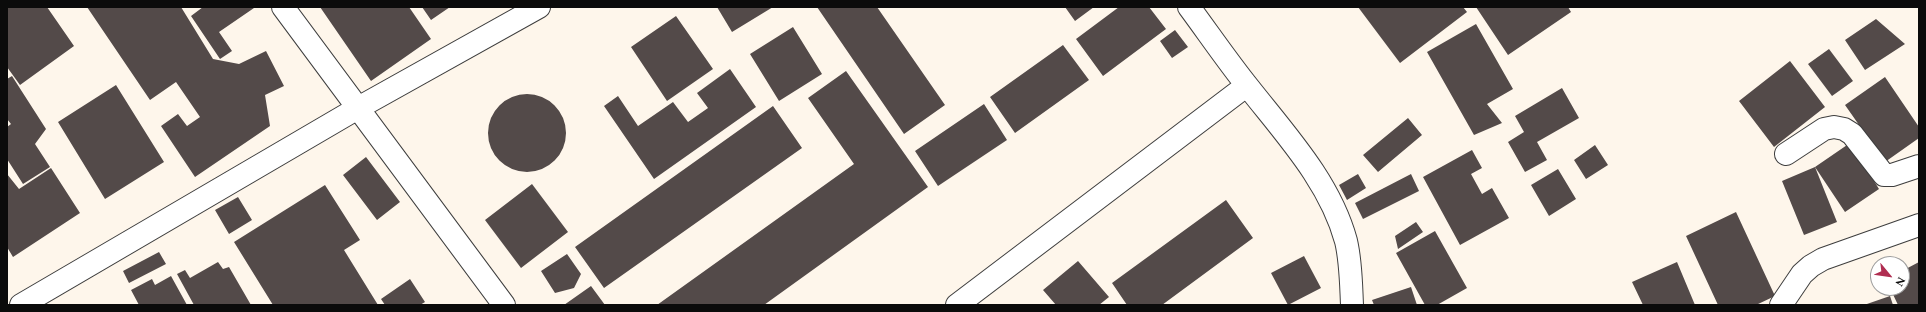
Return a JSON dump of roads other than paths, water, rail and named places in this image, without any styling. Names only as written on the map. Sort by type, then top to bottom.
[{"type":"street","points":[[283,7],[504,305]]},
{"type":"street","points":[[21,305],[358,108],[539,7]]},
{"type":"street","points":[[1189,7],[1246,86],[1304,158],[1323,188],[1336,212],[1346,242],[1351,271],[1352,305]]},
{"type":"street","points":[[957,305],[1246,86]]},
{"type":"street","points":[[1786,154],[1824,129],[1834,127],[1844,129],[1852,134],[1884,175],[1892,175],[1919,166]]},
{"type":"street","points":[[1781,305],[1802,274],[1811,266],[1823,259],[1919,225]]}]
